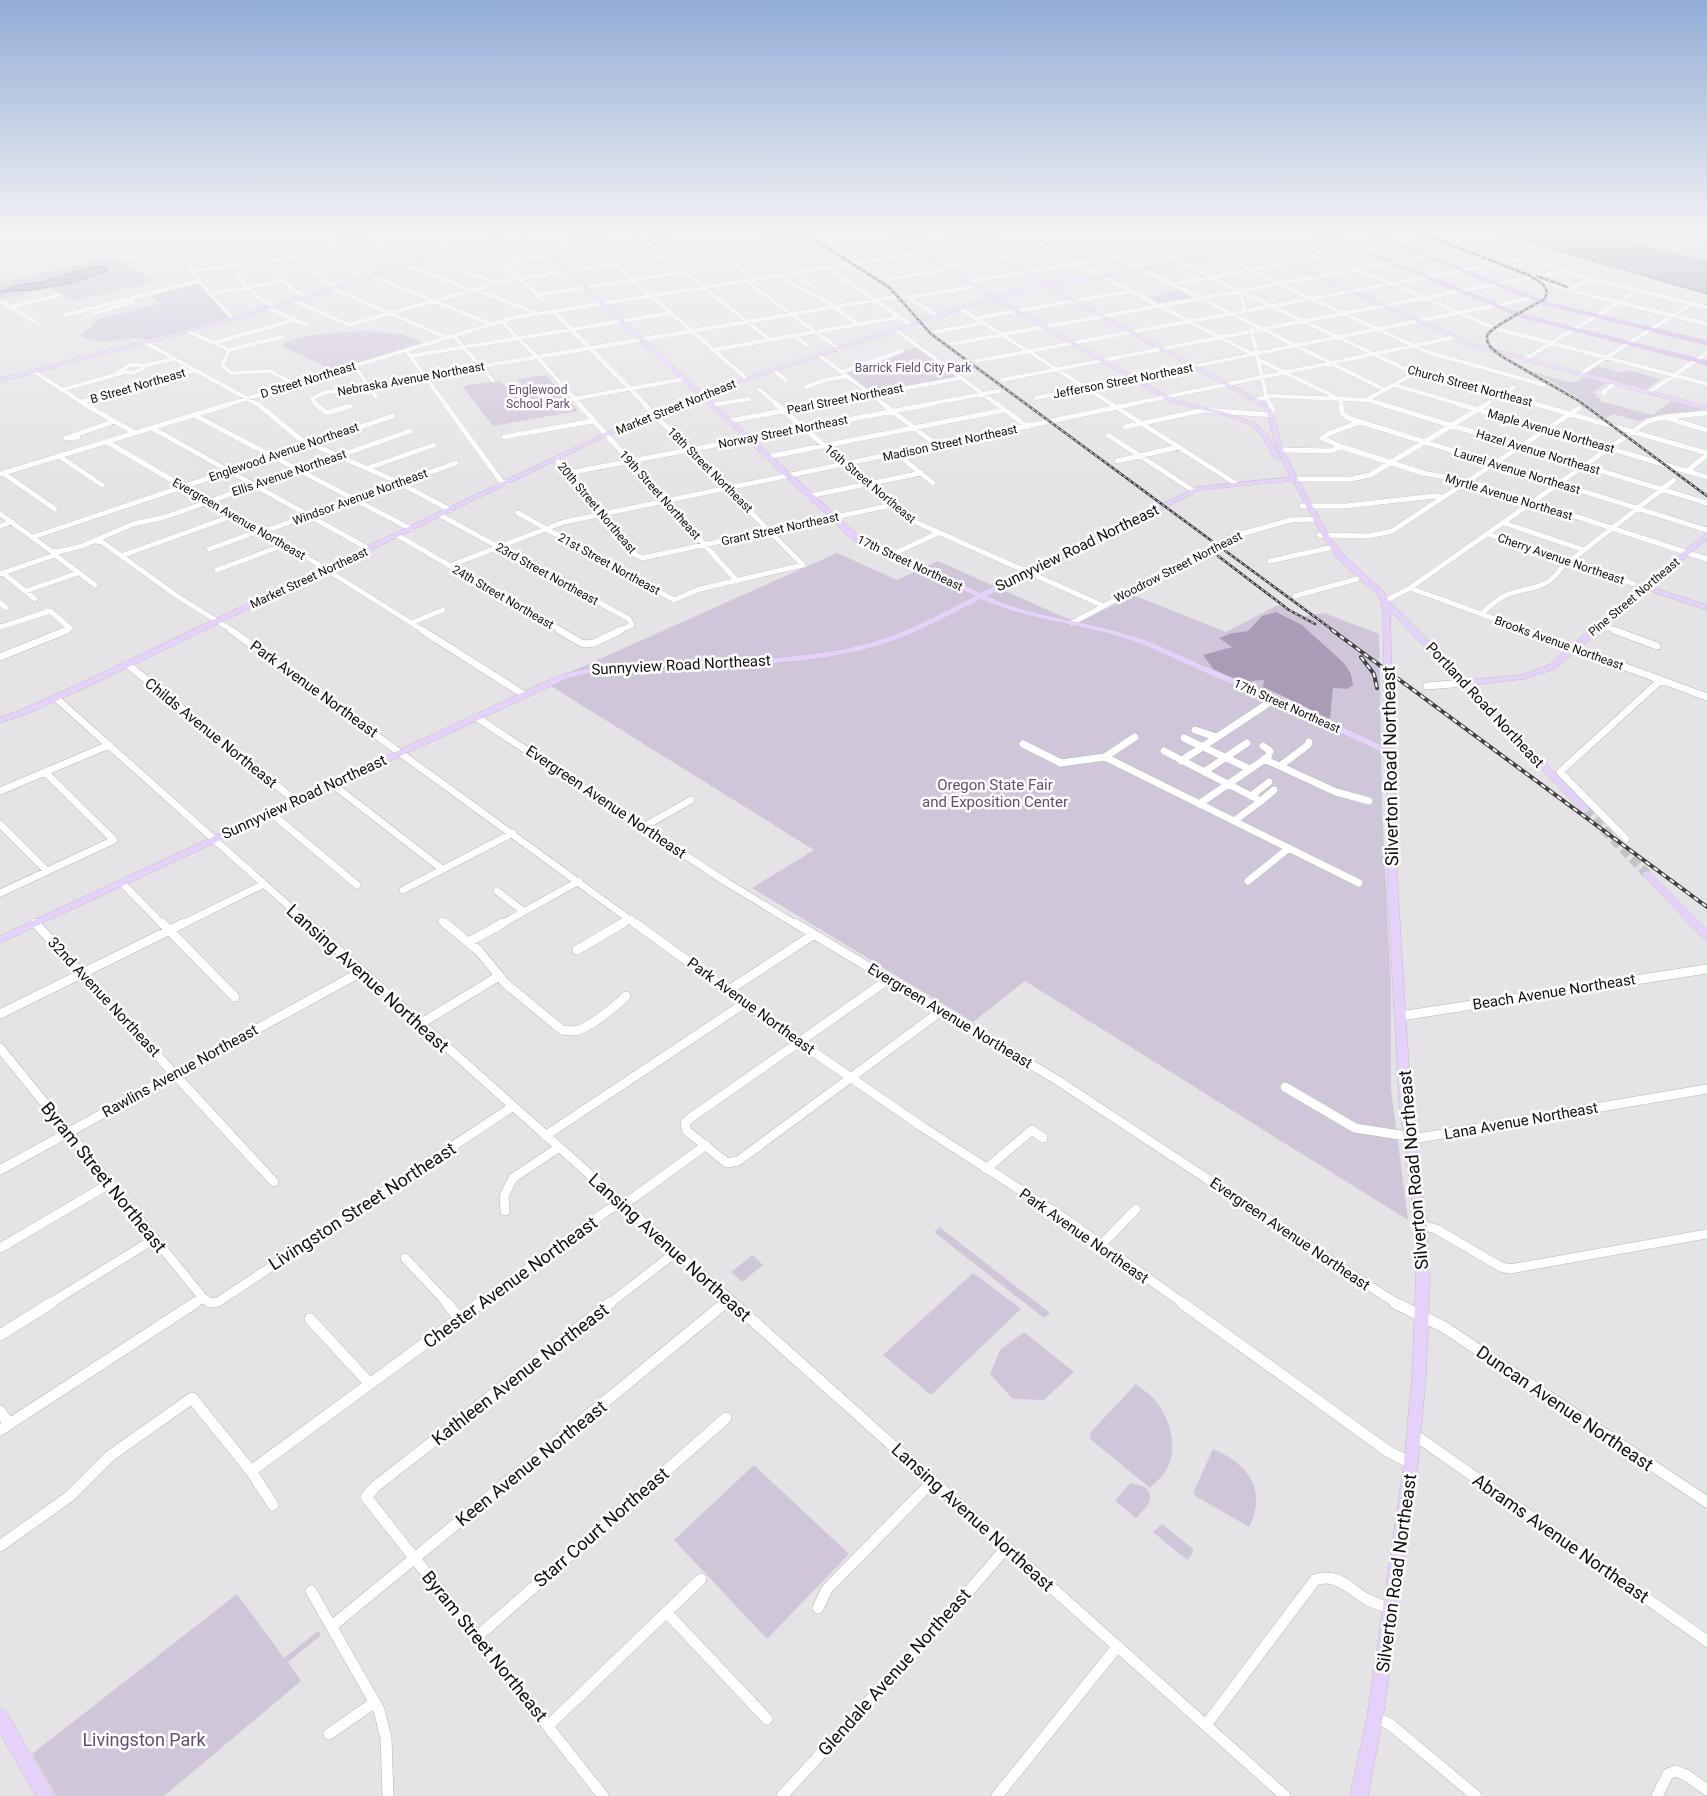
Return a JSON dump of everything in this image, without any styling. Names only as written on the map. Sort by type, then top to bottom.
[{"type":"highway","points":[[1516,314],[1707,363]]},
{"type":"highway","points":[[1587,314],[1707,343]]},
{"type":"main road","points":[[0,380],[249,314]]},
{"type":"main road","name":"17th Street Northeast","points":[[614,314],[854,537],[980,596],[1024,614],[1112,631],[1141,642],[1277,700],[1389,752]]},
{"type":"main road","name":"Market Street Northeast","points":[[0,720],[21,714],[56,698],[606,435],[654,414],[773,370],[944,314]]},
{"type":"main road","points":[[1021,314],[1167,397],[1183,404],[1247,422],[1258,428],[1272,441],[1277,449],[1305,506],[1330,547],[1357,579],[1374,595],[1385,601]]},
{"type":"main road","points":[[1099,314],[1267,408],[1277,450],[1286,461],[1291,479]]},
{"type":"main road","points":[[1402,314],[1479,347],[1707,408]]},
{"type":"main road","name":"Sunnyview Road Northeast","points":[[0,940],[523,694],[563,677],[602,668],[802,658],[861,649],[898,637],[1194,491],[1210,486],[1291,479]]},
{"type":"main road","name":"Pine Street Northeast","points":[[1464,683],[1532,675],[1552,668],[1560,659],[1707,534]]},
{"type":"main road","points":[[1330,547],[1385,601]]},
{"type":"main road","name":"Cherry Avenue Northeast","points":[[1645,587],[1707,608]]},
{"type":"main road","name":"Silverton Road Northeast","points":[[1359,1796],[1375,1717],[1415,1435],[1423,1277],[1422,1225],[1408,1136],[1393,893],[1387,610],[1385,601]]},
{"type":"main road","name":"Portland Road Northeast","points":[[1385,601],[1585,810]]},
{"type":"main road","points":[[1387,630],[1397,626],[1415,631]]},
{"type":"main road","name":"Market Street Northeast","points":[[0,725],[21,714]]},
{"type":"main road","points":[[1647,874],[1707,936]]},
{"type":"main road","points":[[0,1717],[45,1796]]},
{"type":"street","points":[[22,314],[34,321]]},
{"type":"street","points":[[228,314],[233,319]]},
{"type":"street","points":[[283,314],[306,325]]},
{"type":"street","points":[[324,314],[349,325],[387,314]]},
{"type":"street","points":[[392,314],[448,338]]},
{"type":"street","points":[[465,314],[491,324]]},
{"type":"street","name":"D Street Northeast","points":[[1,474],[491,324],[538,314]]},
{"type":"street","name":"18th Street Northeast","points":[[555,314],[803,566],[737,581]]},
{"type":"street","points":[[410,356],[671,314],[747,379]]},
{"type":"street","points":[[738,314],[770,340]]},
{"type":"street","points":[[792,314],[839,349]]},
{"type":"street","name":"Nebraska Avenue Northeast","points":[[350,406],[326,412],[314,403],[312,399],[314,397],[424,376],[792,314]]},
{"type":"street","points":[[844,314],[858,324]]},
{"type":"street","points":[[895,314],[908,323]]},
{"type":"street","points":[[969,314],[1179,446],[1235,484]]},
{"type":"street","points":[[976,318],[1000,314]]},
{"type":"street","points":[[952,344],[1115,314]]},
{"type":"street","points":[[1175,314],[1339,400]]},
{"type":"street","points":[[977,361],[1226,314]]},
{"type":"street","points":[[1231,314],[1250,330],[1263,329],[1386,390]]},
{"type":"street","points":[[1125,427],[1204,410],[1270,415],[1273,412],[1262,378],[1246,314]]},
{"type":"street","name":"Church Street Northeast","points":[[1289,314],[1373,354],[1417,372],[1502,394],[1707,454]]},
{"type":"street","points":[[1002,380],[1220,338],[1250,330],[1344,314],[1435,355],[1544,385]]},
{"type":"street","name":"Jefferson Street Northeast","points":[[1036,398],[1194,366],[1257,356],[1338,337],[1455,314]]},
{"type":"street","points":[[1461,314],[1492,327]]},
{"type":"street","points":[[1525,359],[1598,314]]},
{"type":"street","points":[[1664,314],[1707,324]]},
{"type":"street","points":[[1580,374],[1676,314]]},
{"type":"street","points":[[712,350],[900,317]]},
{"type":"street","points":[[214,343],[294,320]]},
{"type":"street","name":"19th Street Northeast","points":[[501,322],[537,357],[737,581]]},
{"type":"street","points":[[935,332],[984,323]]},
{"type":"street","points":[[1498,329],[1707,384]]},
{"type":"street","points":[[896,330],[1028,427]]},
{"type":"street","points":[[187,331],[229,350],[282,337]]},
{"type":"street","points":[[454,336],[493,381]]},
{"type":"street","points":[[795,336],[807,345]]},
{"type":"street","name":"Madison Street Northeast","points":[[449,566],[544,528],[601,514],[938,446],[1456,337]]},
{"type":"street","points":[[144,342],[249,398],[263,407],[297,437],[309,444],[368,468],[450,510]]},
{"type":"street","points":[[229,350],[222,365],[231,373],[269,371],[295,384]]},
{"type":"street","points":[[404,351],[410,356],[501,481],[506,483]]},
{"type":"street","points":[[842,372],[902,351]]},
{"type":"street","points":[[1648,392],[1707,353]]},
{"type":"street","points":[[819,355],[938,446]]},
{"type":"street","points":[[122,373],[120,371],[124,367],[143,366],[174,359]]},
{"type":"street","points":[[61,390],[122,373],[137,372],[144,368],[143,366]]},
{"type":"street","points":[[355,366],[376,397]]},
{"type":"street","name":"B Street Northeast","points":[[81,402],[195,370]]},
{"type":"street","points":[[773,370],[786,380]]},
{"type":"street","points":[[33,372],[135,433]]},
{"type":"street","points":[[1255,400],[1268,397],[1368,400],[1417,372]]},
{"type":"street","points":[[806,386],[848,376]]},
{"type":"street","name":"Pearl Street Northeast","points":[[729,421],[961,378]]},
{"type":"street","points":[[573,399],[684,379]]},
{"type":"street","points":[[1605,394],[1603,392],[1615,384]]},
{"type":"street","name":"Maple Avenue Northeast","points":[[1394,386],[1707,477]]},
{"type":"street","points":[[1502,394],[1514,387]]},
{"type":"street","name":"16th Street Northeast","points":[[759,389],[911,520],[1104,606]]},
{"type":"street","name":"Norway Street Northeast","points":[[568,474],[999,390]]},
{"type":"street","points":[[712,405],[749,399]]},
{"type":"street","name":"Laurel Avenue Northeast","points":[[1339,400],[1344,416],[1360,422],[1707,530]]},
{"type":"street","name":"Hazel Avenue Northeast","points":[[1368,400],[1707,503]]},
{"type":"street","points":[[1291,479],[1359,478],[1370,475],[1490,402]]},
{"type":"street","points":[[1322,536],[1370,536],[1386,533],[1579,408]]},
{"type":"street","points":[[767,457],[1004,410]]},
{"type":"street","points":[[1385,601],[1410,588],[1609,448],[1652,420],[1707,413]]},
{"type":"street","points":[[194,415],[271,457],[357,498],[411,529]]},
{"type":"street","name":"Englewood Avenue Northeast","points":[[33,537],[393,416]]},
{"type":"street","points":[[1665,417],[1707,430]]},
{"type":"street","points":[[75,435],[115,421]]},
{"type":"street","points":[[504,437],[593,421]]},
{"type":"street","points":[[1342,446],[1322,438],[1332,432],[1348,428],[1360,422]]},
{"type":"street","points":[[152,428],[227,471],[312,514],[369,549]]},
{"type":"street","name":"Ellis Avenue Northeast","points":[[2,573],[96,541],[131,525],[149,519],[165,517],[410,431]]},
{"type":"street","points":[[1108,435],[1194,491]]},
{"type":"street","name":"Evergreen Avenue Northeast","points":[[107,442],[182,487],[264,530],[523,694]]},
{"type":"street","points":[[368,468],[434,445]]},
{"type":"street","points":[[1118,461],[1179,446]]},
{"type":"street","name":"Myrtle Avenue Northeast","points":[[1277,450],[1329,451],[1342,446],[1424,473],[1466,481],[1707,559]]},
{"type":"street","points":[[897,454],[933,483]]},
{"type":"street","points":[[1687,471],[1707,454]]},
{"type":"street","points":[[58,456],[102,484]]},
{"type":"street","name":"20th Street Northeast","points":[[556,459],[632,553],[639,557]]},
{"type":"street","name":"Windsor Avenue Northeast","points":[[209,549],[456,463]]},
{"type":"street","points":[[809,496],[921,473]]},
{"type":"street","points":[[1,474],[55,509]]},
{"type":"street","points":[[1481,614],[1505,596],[1544,586],[1558,575],[1561,568],[1674,480]]},
{"type":"street","points":[[1305,506],[1346,506],[1434,496],[1442,498]]},
{"type":"street","name":"Grant Street Northeast","points":[[639,557],[705,545],[892,505]]},
{"type":"street","name":"21st Street Northeast","points":[[518,513],[674,600],[696,590],[737,581]]},
{"type":"street","points":[[0,514],[51,550],[95,585]]},
{"type":"street","points":[[121,556],[235,515]]},
{"type":"street","name":"23rd Street Northeast","points":[[440,515],[631,621],[632,625],[612,635]]},
{"type":"street","name":"Woodrow Street Northeast","points":[[1072,623],[1234,536],[1286,521],[1313,519]]},
{"type":"street","points":[[0,526],[12,522]]},
{"type":"street","points":[[1504,523],[1584,550]]},
{"type":"street","points":[[891,555],[938,533]]},
{"type":"street","name":"Cherry Avenue Northeast","points":[[1488,534],[1634,584]]},
{"type":"street","name":"24th Street Northeast","points":[[397,536],[583,644],[594,643],[612,635]]},
{"type":"street","name":"Park Avenue Northeast","points":[[96,541],[102,542],[177,596],[217,621],[401,752],[850,1078],[986,1169],[1064,1218],[1389,1452],[1411,1463]]},
{"type":"street","points":[[217,570],[286,544]]},
{"type":"street","points":[[1270,561],[1330,547]]},
{"type":"street","points":[[2,573],[35,599]]},
{"type":"street","points":[[26,591],[78,573]]},
{"type":"street","points":[[1294,596],[1357,579]]},
{"type":"street","name":"Brooks Avenue Northeast","points":[[1410,588],[1707,697]]},
{"type":"street","points":[[0,602],[6,608]]},
{"type":"street","points":[[411,624],[443,610]]},
{"type":"street","points":[[0,627],[48,611],[69,625],[70,628],[0,657]]},
{"type":"street","points":[[1600,625],[1657,646]]},
{"type":"street","name":"Childs Avenue Northeast","points":[[127,664],[296,801]]},
{"type":"street","points":[[1626,839],[1560,772],[1662,680]]},
{"type":"street","name":"Pine Street Northeast","points":[[1427,686],[1464,683]]},
{"type":"street","name":"Lansing Avenue Northeast","points":[[56,698],[1285,1796]]},
{"type":"street","points":[[1181,761],[1267,704]]},
{"type":"street","name":"Evergreen Avenue Northeast","points":[[476,716],[726,882],[1057,1080],[1402,1308],[1422,1317]]},
{"type":"street","points":[[1195,730],[1216,737]]},
{"type":"street","points":[[1023,744],[1061,762],[1105,757],[1135,737]]},
{"type":"street","points":[[1184,738],[1250,769]]},
{"type":"street","points":[[1280,766],[1308,745],[1309,742]]},
{"type":"street","points":[[1204,772],[1247,743]]},
{"type":"street","points":[[0,791],[109,746]]},
{"type":"street","points":[[1200,804],[1270,755],[1270,751],[1263,746]]},
{"type":"street","points":[[1164,751],[1261,801]]},
{"type":"street","points":[[1105,757],[1359,883]]},
{"type":"street","points":[[1264,759],[1336,792],[1369,802]]},
{"type":"street","points":[[0,893],[114,840],[45,772]]},
{"type":"street","points":[[1250,796],[1269,782]]},
{"type":"street","points":[[332,784],[442,869]]},
{"type":"street","points":[[1234,821],[1274,790]]},
{"type":"street","points":[[643,827],[691,800]]},
{"type":"street","name":"Childs Avenue Northeast","points":[[270,813],[357,886]]},
{"type":"street","points":[[0,824],[47,871]]},
{"type":"street","points":[[403,890],[512,833]]},
{"type":"street","points":[[1248,881],[1289,848]]},
{"type":"street","points":[[470,942],[579,881]]},
{"type":"street","points":[[122,883],[235,997]]},
{"type":"street","points":[[0,1014],[264,884]]},
{"type":"street","points":[[497,891],[523,911]]},
{"type":"street","points":[[577,950],[631,919]]},
{"type":"street","points":[[442,921],[470,942],[499,976],[562,1030],[568,1032],[582,1028],[616,1006],[626,996]]},
{"type":"street","name":"32nd Avenue Northeast","points":[[35,923],[274,1182]]},
{"type":"street","points":[[729,990],[813,935]]},
{"type":"street","name":"Beach Avenue Northeast","points":[[1401,1016],[1707,969]]},
{"type":"street","name":"Rawlins Avenue Northeast","points":[[0,1170],[361,972]]},
{"type":"street","points":[[420,1024],[499,976]]},
{"type":"street","points":[[889,980],[686,1123],[688,1131],[727,1163],[733,1163],[941,1010]]},
{"type":"street","points":[[545,1136],[745,1003]]},
{"type":"street","name":"Byram Street Northeast","points":[[0,1048],[206,1301]]},
{"type":"street","name":"Lana Avenue Northeast","points":[[1285,1087],[1355,1128],[1421,1137],[1707,1090]]},
{"type":"street","name":"Livingston Street Northeast","points":[[4,1427],[206,1301],[218,1302],[512,1107]]},
{"type":"street","points":[[986,1169],[1032,1130],[1043,1138]]},
{"type":"street","name":"Chester Avenue Northeast","points":[[251,1471],[608,1210],[633,1198],[706,1145]]},
{"type":"street","points":[[505,1212],[504,1196],[513,1178],[558,1148]]},
{"type":"street","points":[[0,1248],[109,1184]]},
{"type":"street","points":[[1101,1245],[1136,1209]]},
{"type":"street","points":[[1422,1225],[1436,1229],[1501,1267],[1510,1269],[1707,1234]]},
{"type":"street","points":[[0,1335],[154,1239]]},
{"type":"street","name":"Kathleen Avenue Northeast","points":[[366,1497],[376,1486],[676,1252]]},
{"type":"street","points":[[405,1258],[439,1292],[460,1318]]},
{"type":"street","name":"Keen Avenue Northeast","points":[[332,1626],[729,1300]]},
{"type":"street","name":"Duncan Avenue Northeast","points":[[1422,1317],[1444,1328],[1707,1502]]},
{"type":"street","points":[[310,1319],[370,1384]]},
{"type":"street","points":[[0,1546],[64,1501],[110,1456],[192,1398],[251,1471],[273,1505]]},
{"type":"street","points":[[0,1411],[4,1427]]},
{"type":"street","name":"Starr Court Northeast","points":[[477,1637],[726,1418]]},
{"type":"street","name":"Abrams Avenue Northeast","points":[[1415,1435],[1707,1641]]},
{"type":"street","points":[[818,1608],[826,1589],[933,1481]]},
{"type":"street","name":"Byram Street Northeast","points":[[366,1497],[369,1504],[415,1558],[601,1795]]},
{"type":"street","name":"Glendale Avenue Northeast","points":[[782,1796],[935,1629],[1007,1547]]},
{"type":"street","points":[[1206,1725],[1315,1580],[1322,1577],[1336,1578],[1368,1600],[1391,1609]]},
{"type":"street","points":[[548,1726],[702,1579]]},
{"type":"street","points":[[311,1591],[374,1702],[383,1722],[388,1796]]},
{"type":"street","points":[[667,1613],[767,1719]]},
{"type":"street","points":[[997,1796],[1118,1646]]},
{"type":"street","points":[[329,1734],[374,1702]]},
{"type":"street","points":[[1375,1717],[1391,1725],[1476,1796]]},
{"type":"street","points":[[1657,1796],[1668,1774],[1674,1771],[1686,1775],[1707,1790]]},
{"type":"green space","points":[[119,314],[228,314],[233,319],[144,342],[141,339],[135,338],[101,342],[82,336],[83,332],[93,326],[91,325],[99,319]]},
{"type":"green space","points":[[363,331],[402,334],[423,343],[332,370],[282,346],[297,338]]},
{"type":"green space","name":"Barrick Field City Park","points":[[919,348],[958,377],[873,393],[846,372],[902,350]]},
{"type":"green space","points":[[1597,366],[1623,373],[1628,370],[1661,379],[1645,390],[1586,374]]},
{"type":"green space","points":[[1534,372],[1568,382],[1575,382],[1583,377],[1606,383],[1593,392],[1597,395],[1595,397],[1600,398],[1600,401],[1652,415],[1672,401],[1703,410],[1658,415],[1639,421],[1613,414],[1606,418],[1577,397]]},
{"type":"green space","name":"Englewood School Park","points":[[546,375],[578,411],[493,426],[462,386],[500,381],[506,387],[521,384],[517,379]]},
{"type":"green space","name":"Oregon State Fair and Exposition Center","points":[[837,553],[897,580],[938,561],[1068,619],[1082,621],[1133,595],[1226,632],[1278,605],[1305,616],[1324,613],[1379,634],[1382,805],[1391,983],[1391,1089],[1408,1220],[1025,981],[973,1022],[752,888],[814,850],[546,683]],"holes":[[[1262,616],[1302,625],[1343,662],[1352,673],[1347,689],[1333,688],[1330,718],[1303,708],[1264,687],[1264,680],[1240,682],[1213,669],[1204,655],[1233,647],[1220,638],[1232,633],[1248,631]]]},
{"type":"green space","points":[[940,1227],[1050,1313],[1044,1318],[934,1232]]},
{"type":"green space","points":[[753,1255],[763,1265],[742,1282],[731,1272]]},
{"type":"green space","points":[[973,1273],[1021,1309],[931,1395],[883,1355]]},
{"type":"green space","points":[[1024,1332],[1074,1372],[1044,1400],[1013,1399],[990,1374],[1000,1350]]},
{"type":"green space","points":[[1136,1384],[1152,1397],[1160,1407],[1169,1425],[1171,1435],[1172,1455],[1169,1465],[1164,1474],[1150,1488],[1090,1439],[1091,1432]]},
{"type":"green space","points":[[1213,1449],[1236,1462],[1251,1480],[1255,1490],[1256,1501],[1249,1527],[1194,1495],[1194,1491]]},
{"type":"green space","points":[[754,1465],[849,1554],[767,1639],[674,1540]]},
{"type":"green space","points":[[1132,1483],[1145,1487],[1150,1496],[1148,1504],[1136,1518],[1115,1501],[1128,1485]]},
{"type":"green space","points":[[1162,1524],[1193,1549],[1193,1553],[1187,1560],[1153,1532]]},
{"type":"green space","name":"Livingston Park","points":[[237,1594],[284,1658],[318,1631],[321,1635],[288,1662],[301,1681],[164,1796],[56,1796],[32,1754]]},
{"type":"shaded area","points":[[1276,612],[1302,625],[1343,662],[1351,673],[1353,685],[1347,689],[1333,688],[1330,719],[1263,687],[1264,680],[1240,682],[1213,669],[1203,655],[1232,647],[1219,638],[1232,633],[1248,631],[1262,616]]},
{"type":"tunnel","points":[[1585,810],[1647,874]]},
{"type":"railway","points":[[913,314],[931,334],[1334,631]]},
{"type":"railway","points":[[1518,314],[1491,330],[1487,337],[1490,346],[1501,356],[1579,401],[1707,496]]},
{"type":"railway","points":[[1218,556],[1289,610],[1315,624]]},
{"type":"railway","points":[[1332,630],[1707,907]]},
{"type":"railway","points":[[1361,657],[1374,674],[1377,688]]}]
